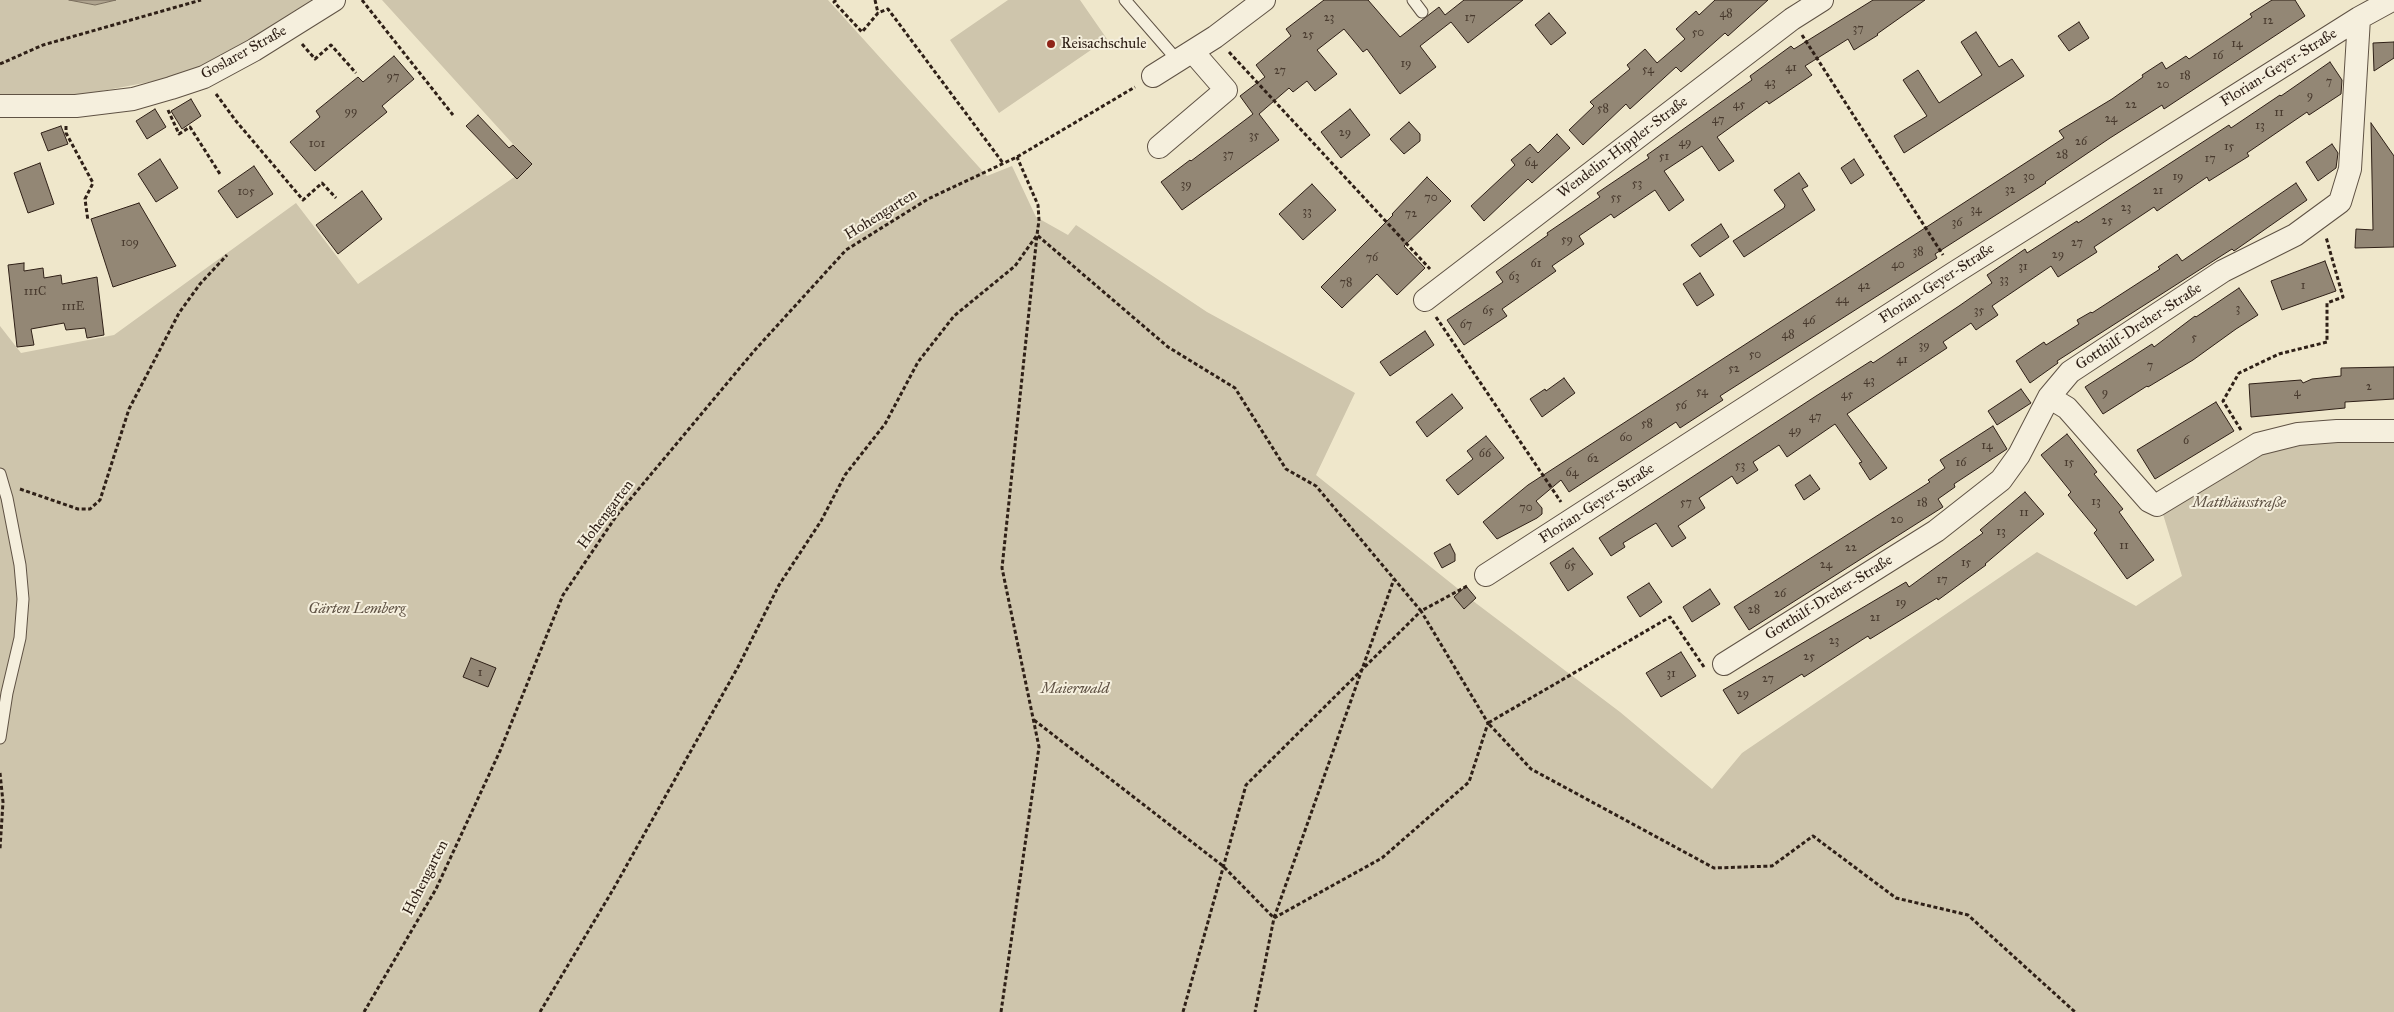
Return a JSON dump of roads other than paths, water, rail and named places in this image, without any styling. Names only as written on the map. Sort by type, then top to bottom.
[{"type":"street","name":"Goslarer Straße","points":[[0,106],[66,106],[133,99],[204,77],[334,0]]},
{"type":"street","points":[[1153,76],[1215,38],[1264,0]]},
{"type":"street","name":"Wendelin-Hippler-Straße","points":[[1425,300],[1792,19],[1822,0]]},
{"type":"street","name":"Florian-Geyer-Straße","points":[[1486,575],[1954,273],[2359,18],[2392,0]]},
{"type":"street","name":"Gotthilf-Dreher-Straße","points":[[1724,664],[1936,531],[2001,480],[2019,455],[2049,396],[2070,372],[2223,271],[2295,235],[2340,202],[2350,169],[2359,18]]},
{"type":"street","points":[[1159,147],[1226,90],[1186,57]]},
{"type":"street","points":[[2049,396],[2066,408],[2149,501],[2157,504],[2258,444],[2298,434],[2337,431],[2394,431]]},
{"type":"lane","points":[[1125,0],[1186,57]]},
{"type":"lane","points":[[1413,0],[1422,12]]},
{"type":"lane","points":[[0,738],[6,693],[20,638],[22,599],[20,565],[1,479]]},
{"type":"place","name":"Reisachschule","points":[[1051,44]]},
{"type":"park label","name":"Matthäusstraße","points":[[2239,503]]},
{"type":"park label","name":"Gärten Lemberg","points":[[357,609]]},
{"type":"park label","name":"Maierwald","points":[[1075,689]]}]
